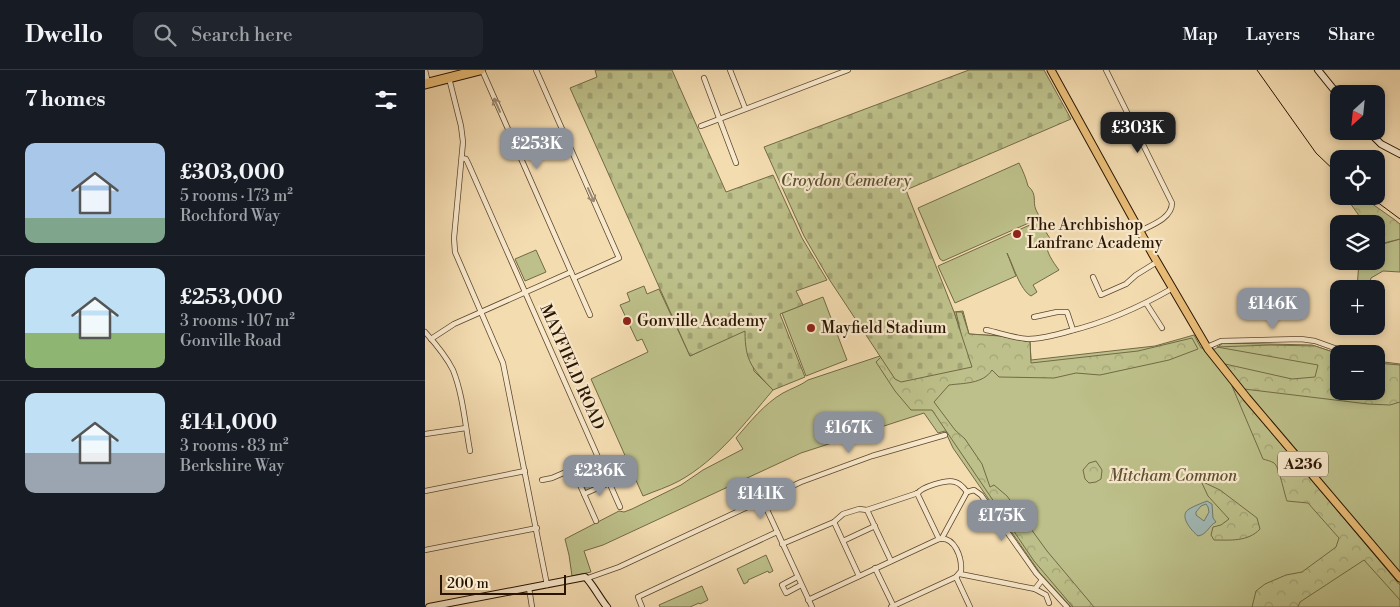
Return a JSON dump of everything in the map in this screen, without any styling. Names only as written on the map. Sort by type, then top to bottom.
[{"type":"highway","points":[[427,84],[481,70]]},
{"type":"main road","name":"A236","points":[[1051,70],[1157,262],[1207,346],[1242,392],[1400,578]]},
{"type":"street","points":[[425,70],[427,84]]},
{"type":"street","points":[[481,70],[590,315]]},
{"type":"street","points":[[536,70],[619,258],[574,278]]},
{"type":"street","points":[[730,70],[745,108]]},
{"type":"street","points":[[701,126],[848,70]]},
{"type":"street","points":[[1106,70],[1172,203],[1172,208],[1168,215],[1140,231]]},
{"type":"street","points":[[1317,70],[1330,85]]},
{"type":"street","points":[[449,78],[463,142],[454,246],[503,363],[525,471],[530,483],[547,585]]},
{"type":"street","points":[[703,78],[736,163]]},
{"type":"street","points":[[1377,140],[1400,154]]},
{"type":"street","name":"MAYFIELD ROAD","points":[[462,158],[468,163],[620,507]]},
{"type":"street","points":[[1093,277],[1099,296],[1126,284],[1136,275],[1157,262]]},
{"type":"street","points":[[431,339],[454,324],[571,272]]},
{"type":"street","points":[[986,330],[1029,339],[1055,335],[1111,318],[1147,303],[1173,288]]},
{"type":"street","points":[[1147,303],[1162,328]]},
{"type":"street","points":[[1034,317],[1053,312],[1067,312],[1073,330]]},
{"type":"street","points":[[425,332],[445,356],[453,370],[461,400],[470,450]]},
{"type":"street","points":[[1207,346],[1221,341],[1306,339],[1330,347]]},
{"type":"street","points":[[425,434],[466,428]]},
{"type":"street","points":[[429,607],[444,606],[588,578],[628,562],[801,482],[855,462],[945,435]]},
{"type":"street","points":[[542,480],[598,458]]},
{"type":"street","points":[[573,469],[596,521]]},
{"type":"street","points":[[425,491],[525,471]]},
{"type":"street","points":[[782,544],[834,522],[841,515],[859,509],[867,510],[917,493],[922,488],[950,481],[957,482],[967,492]]},
{"type":"street","points":[[584,494],[609,482]]},
{"type":"street","points":[[808,600],[941,538],[967,492],[974,490],[981,495],[1042,580],[1067,607]]},
{"type":"street","points":[[917,493],[941,538],[951,543],[958,552],[961,562],[958,576],[970,607]]},
{"type":"street","points":[[762,499],[812,607]]},
{"type":"street","points":[[867,510],[891,561]]},
{"type":"street","points":[[834,522],[859,576]]},
{"type":"street","points":[[843,541],[875,526]]},
{"type":"street","points":[[425,550],[537,528]]},
{"type":"street","points":[[643,607],[638,597],[777,532]]},
{"type":"street","points":[[875,568],[892,607],[958,576],[1035,589],[1046,595],[1048,605]]},
{"type":"street","points":[[797,577],[782,585],[786,593],[801,585]]},
{"type":"street","points":[[588,578],[596,593],[607,607]]},
{"type":"street","points":[[1035,589],[1042,580]]},
{"type":"street","points":[[529,588],[532,607]]},
{"type":"street","points":[[1048,605],[1056,596]]},
{"type":"green space","points":[[595,70],[672,70],[726,192],[773,175],[802,238],[827,280],[796,291],[803,305],[780,314],[805,377],[773,390],[751,364],[746,350],[745,331],[690,356],[570,88],[597,77]]},
{"type":"green space","name":"Croydon Cemetery","points":[[969,70],[1044,70],[1071,119],[906,190],[954,312],[972,367],[901,382],[895,379],[829,279],[804,236],[764,147]]},
{"type":"green space","points":[[1019,163],[1028,186],[1033,192],[1036,211],[1040,218],[943,261],[940,259],[918,208]]},
{"type":"green space","points":[[1351,205],[1374,205],[1400,224],[1400,239],[1385,243],[1385,215],[1359,215]]},
{"type":"green space","points":[[1041,220],[1051,240],[1046,242],[1047,249],[1059,270],[1033,285],[1037,292],[1031,296],[1023,288],[1007,253],[1016,276],[955,303],[938,266]]},
{"type":"green space","points":[[1400,239],[1400,272],[1383,271],[1370,280],[1358,280],[1358,270],[1385,270],[1385,243]]},
{"type":"green space","points":[[536,250],[546,272],[525,281],[515,259]]},
{"type":"green space","points":[[644,286],[647,294],[659,289],[690,356],[745,330],[754,371],[773,390],[730,440],[706,463],[679,481],[643,496],[591,379],[648,352],[642,339],[637,341],[620,305],[630,301],[627,293]]},
{"type":"green space","name":"Mayfield Stadium","points":[[823,297],[847,360],[806,376],[782,313]]},
{"type":"green space","name":"Mitcham Common","points":[[963,311],[969,334],[1000,336],[1030,342],[1031,360],[1155,346],[1194,335],[1201,348],[1215,349],[1223,343],[1312,345],[1330,351],[1330,400],[1385,400],[1385,362],[1400,364],[1400,607],[1071,607],[1040,573],[953,448],[945,431],[938,433],[924,413],[801,453],[603,545],[584,551],[591,572],[572,576],[565,539],[619,511],[624,512],[632,509],[681,485],[703,470],[743,449],[736,438],[763,408],[786,391],[808,380],[880,356],[895,379],[972,367],[954,312]]},
{"type":"green space","points":[[956,312],[962,312],[969,334],[1000,336],[1030,342],[1031,363],[1138,351],[1192,338],[1198,349],[1169,360],[1100,375],[1076,373],[1054,378],[999,377],[992,370],[984,378],[967,383],[949,385],[934,402],[955,430],[965,439],[982,464],[990,487],[994,485],[1007,496],[1047,551],[1094,607],[1073,607],[1034,561],[932,410],[911,410],[895,391],[876,362],[882,356],[968,365]]},
{"type":"green space","points":[[1315,346],[1330,351],[1330,399],[1244,389],[1225,364],[1292,379],[1315,377],[1318,365],[1217,347]]},
{"type":"green space","points":[[1385,364],[1400,365],[1400,402],[1390,405],[1335,400],[1385,400]]},
{"type":"green space","points":[[1232,386],[1400,585],[1400,600],[1364,560],[1300,602],[1298,607],[1252,607],[1256,591],[1265,584],[1286,575],[1302,572],[1336,547],[1339,538],[1308,503],[1287,501],[1276,465],[1263,459]]},
{"type":"green space","points":[[1096,461],[1102,470],[1101,479],[1089,483],[1085,479],[1083,470],[1089,463]]},
{"type":"green space","points":[[596,462],[605,482],[586,491],[577,470]]},
{"type":"green space","points":[[1201,481],[1220,490],[1257,518],[1260,529],[1244,538],[1214,540],[1211,535],[1213,527],[1221,525],[1229,519],[1208,496]]},
{"type":"green space","points":[[766,555],[773,571],[769,573],[768,571],[748,580],[744,584],[737,569]]},
{"type":"green space","points":[[702,586],[708,600],[700,604],[690,607],[660,607],[659,605]]},
{"type":"water","points":[[1207,501],[1212,504],[1213,518],[1216,522],[1204,534],[1198,536],[1187,523],[1185,515],[1189,509]],"holes":[[[1206,504],[1209,512],[1204,521],[1196,515],[1196,512],[1201,506]]]},
{"type":"tram line","points":[[1257,70],[1316,153],[1330,166]]},
{"type":"tram line","points":[[1381,205],[1400,219]]},
{"type":"place","name":"The Archbishop Lanfranc Academy","points":[[1017,234]]},
{"type":"place","name":"Gonville Academy","points":[[627,321]]},
{"type":"place","name":"Mayfield Stadium","points":[[811,328]]}]
